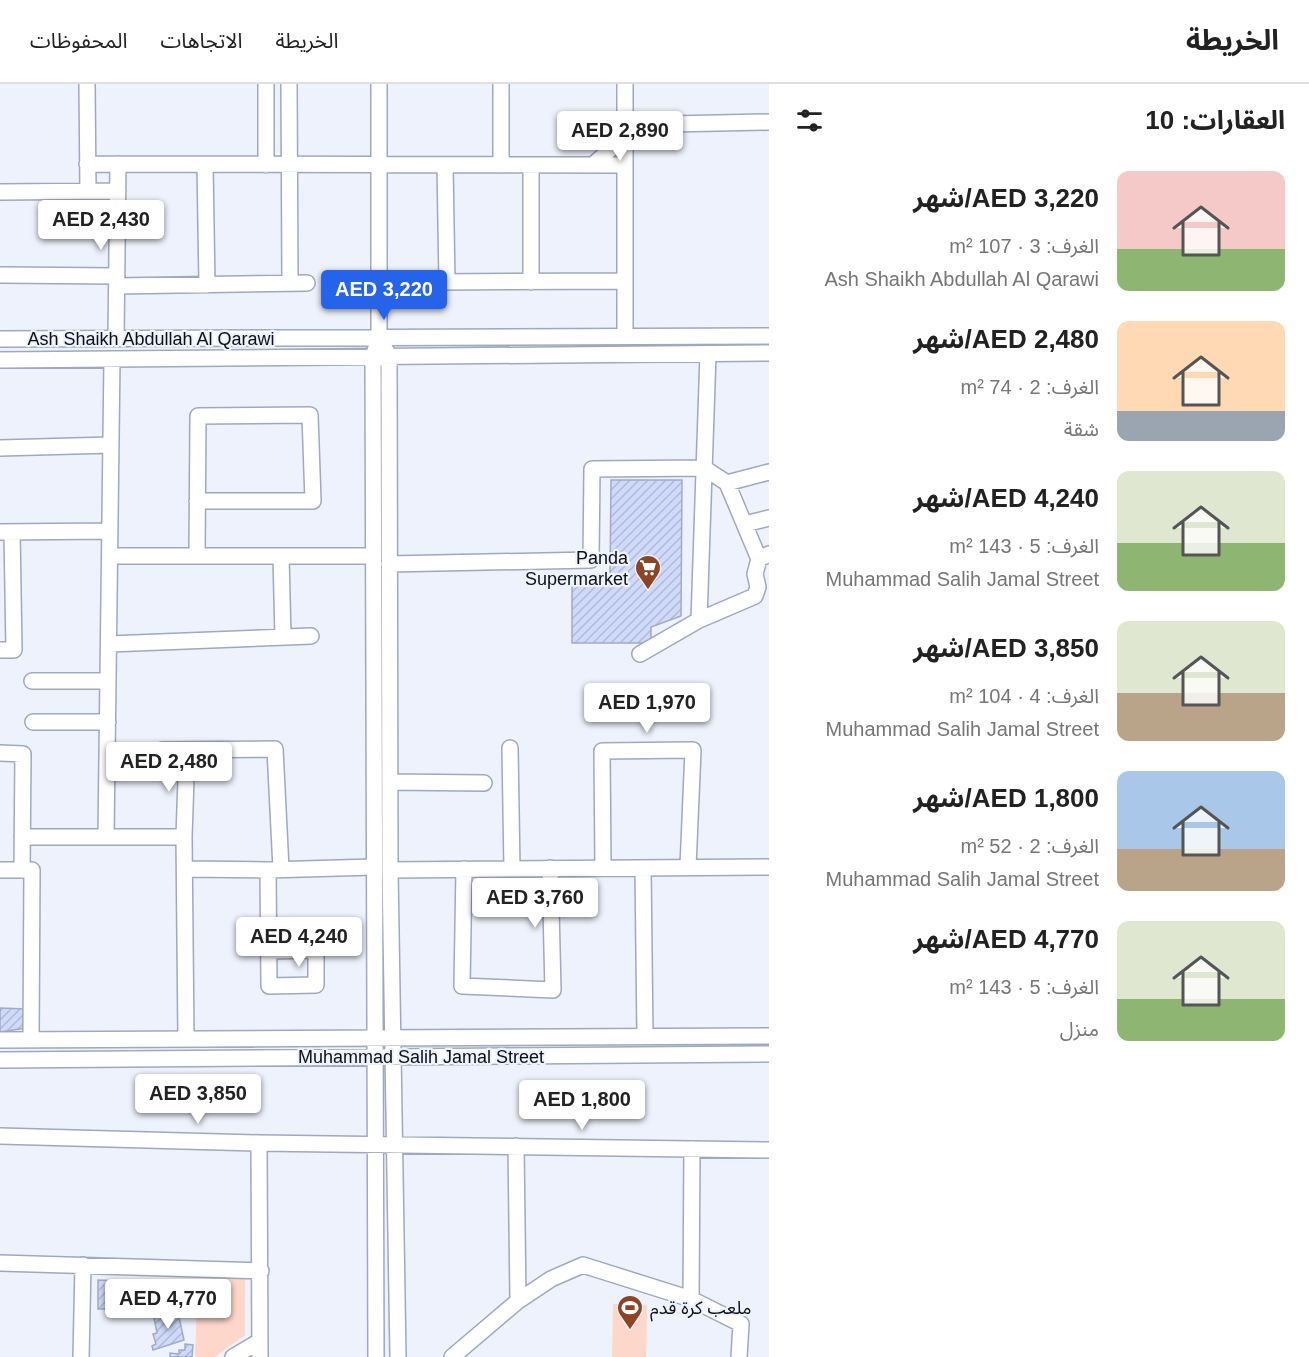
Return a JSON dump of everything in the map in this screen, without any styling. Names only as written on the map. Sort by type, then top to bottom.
[{"type":"street","points":[[87,84],[88,191]]},
{"type":"street","points":[[266,84],[266,165]]},
{"type":"street","points":[[289,84],[290,283]]},
{"type":"street","points":[[501,84],[501,165]]},
{"type":"street","points":[[376,1357],[373,357],[379,338],[379,85]]},
{"type":"street","points":[[625,85],[625,336]]},
{"type":"street","points":[[593,165],[625,130],[769,123]]},
{"type":"street","points":[[87,164],[625,165]]},
{"type":"street","points":[[116,339],[118,164]]},
{"type":"street","points":[[205,165],[207,285]]},
{"type":"street","points":[[445,165],[441,282],[625,281]]},
{"type":"street","points":[[531,165],[531,282]]},
{"type":"street","points":[[0,192],[118,191]]},
{"type":"street","points":[[0,275],[207,285],[307,283]]},
{"type":"street","name":"Ash Shaikh Abdullah Al Qarawi","points":[[0,339],[769,336]]},
{"type":"street","points":[[379,338],[389,357],[390,870],[398,1357]]},
{"type":"street","points":[[0,360],[769,353]]},
{"type":"street","points":[[699,620],[708,354]]},
{"type":"street","points":[[106,837],[112,359]]},
{"type":"street","points":[[197,556],[198,416],[310,415],[313,501],[198,501]]},
{"type":"street","points":[[0,448],[111,445]]},
{"type":"street","points":[[389,564],[591,560],[592,469],[704,468],[728,483],[745,524],[764,556],[755,574],[758,587],[755,596],[699,620],[640,654]]},
{"type":"street","points":[[728,483],[769,472]]},
{"type":"street","points":[[745,524],[769,518]]},
{"type":"street","points":[[0,650],[14,650],[6,532],[110,531]]},
{"type":"street","points":[[110,556],[373,556]]},
{"type":"street","points":[[281,556],[283,637]]},
{"type":"street","points":[[109,644],[311,636]]},
{"type":"street","points":[[32,681],[108,681]]},
{"type":"street","points":[[33,722],[108,722]]},
{"type":"street","points":[[510,748],[512,868]]},
{"type":"street","points":[[162,750],[275,749],[274,869],[269,951]]},
{"type":"street","points":[[186,1039],[184,837],[187,750]]},
{"type":"street","points":[[603,868],[602,751],[693,750],[688,867]]},
{"type":"street","points":[[0,753],[23,754],[22,870]]},
{"type":"street","points":[[390,782],[484,783]]},
{"type":"street","points":[[22,837],[184,837]]},
{"type":"street","points":[[184,869],[374,867]]},
{"type":"street","points":[[390,870],[769,867]]},
{"type":"street","points":[[464,869],[462,986],[553,990],[550,868]]},
{"type":"street","points":[[644,868],[645,1036]]},
{"type":"street","points":[[0,870],[32,870],[31,1040]]},
{"type":"street","name":"Muhammad Salih Jamal Street","points":[[0,1040],[769,1036]]},
{"type":"street","name":"Muhammad Salih Jamal Street","points":[[0,1060],[769,1054]]},
{"type":"street","points":[[0,1136],[260,1143],[769,1150]]},
{"type":"street","points":[[260,1143],[260,1357]]},
{"type":"street","points":[[516,1146],[518,1301]]},
{"type":"street","points":[[691,1299],[692,1149]]},
{"type":"street","points":[[0,1263],[261,1271]]},
{"type":"street","points":[[81,1357],[83,1265]]},
{"type":"street","points":[[452,1357],[518,1301],[551,1279],[583,1265],[691,1299],[741,1324],[739,1357]]},
{"type":"street","points":[[233,1357],[260,1341]]},
{"type":"shaded area","points":[[198,1279],[245,1279],[245,1335],[215,1357],[195,1357]]},
{"type":"shaded area","name":"ملعب كرة قدم","points":[[613,1304],[647,1305],[646,1357],[612,1357]]},
{"type":"building","points":[[611,480],[682,480],[681,616],[651,627],[651,643],[572,643],[572,575],[610,575]]},
{"type":"building","points":[[0,1008],[26,1009],[26,1028],[0,1032]]},
{"type":"building","points":[[98,1280],[140,1282],[139,1309],[98,1309]]},
{"type":"building","points":[[184,1310],[185,1316],[179,1317],[184,1340],[153,1350],[152,1346],[156,1344],[153,1334],[157,1333],[154,1318]]},
{"type":"building","points":[[185,1344],[193,1345],[192,1357],[170,1357],[170,1353],[179,1354],[179,1350],[185,1350]]},
{"type":"place","name":"Panda Supermarket","points":[[648,591]]},
{"type":"place","name":"ملعب كرة قدم","points":[[630,1331]]}]
